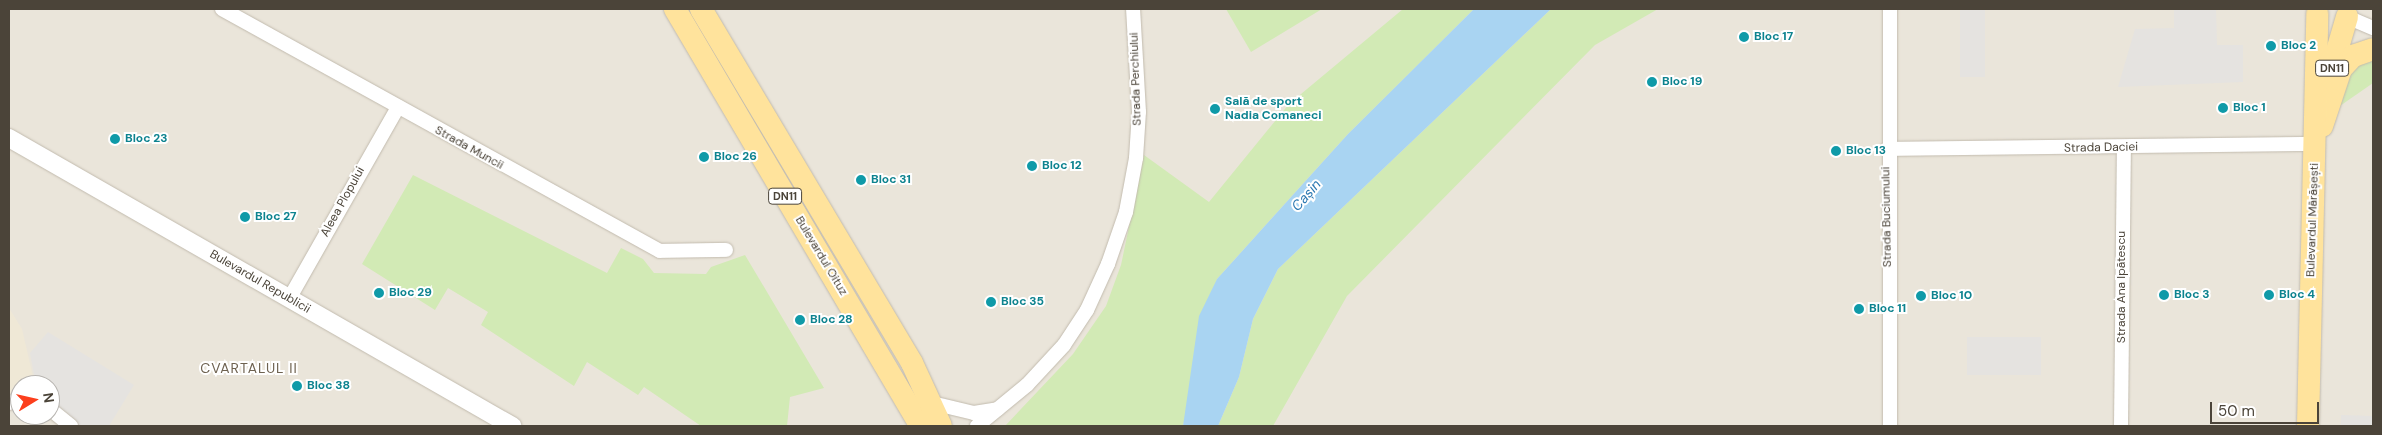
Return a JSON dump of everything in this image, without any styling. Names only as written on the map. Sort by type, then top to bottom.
[{"type":"main road","name":"Bulevardul Oituz","points":[[675,9],[921,426]]},
{"type":"main road","name":"Bulevardul Oituz","points":[[701,9],[917,372],[941,426]]},
{"type":"main road","name":"DN11","points":[[2315,11],[2329,19],[2351,13]]},
{"type":"main road","name":"Bulevardul Mărășești","points":[[2308,426],[2316,144],[2315,11]]},
{"type":"main road","name":"DN11","points":[[2316,119],[2351,13]]},
{"type":"main road","points":[[2316,144],[2341,69],[2353,56],[2373,49]]},
{"type":"main road","points":[[896,382],[909,383],[917,372]]},
{"type":"street","name":"Strada Muncii","points":[[222,9],[660,251],[726,250]]},
{"type":"street","name":"Strada Perchiului","points":[[976,426],[1001,408],[1068,339],[1097,291],[1117,239],[1138,135],[1132,9]]},
{"type":"street","name":"Strada Buciumului","points":[[1890,9],[1887,149],[1890,426]]},
{"type":"street","points":[[2351,13],[2373,28]]},
{"type":"street","name":"Aleea Plopului","points":[[289,298],[398,107]]},
{"type":"street","points":[[748,132],[768,121]]},
{"type":"street","name":"Bulevardul Republicii","points":[[9,138],[512,426]]},
{"type":"street","name":"Strada Daciei","points":[[1887,149],[2124,148],[2316,144]]},
{"type":"street","name":"Strada Ana Ipătescu","points":[[2121,426],[2124,148]]},
{"type":"street","points":[[932,404],[974,413],[1001,408]]},
{"type":"street","name":"Strada Perchiului","points":[[990,426],[1001,408]]},
{"type":"street","points":[[60,417],[71,426]]},
{"type":"shaded area","points":[[9,9],[2373,9],[2373,426],[9,426]]},
{"type":"shaded area","points":[[1960,9],[1985,9],[1985,77],[1960,77]]},
{"type":"shaded area","points":[[2174,9],[2216,9],[2217,45],[2243,45],[2243,82],[2118,87],[2135,29],[2174,28]]},
{"type":"shaded area","points":[[9,308],[22,329],[33,375],[10,375],[9,403]]},
{"type":"shaded area","points":[[48,332],[134,385],[109,426],[71,426],[60,417],[60,375],[34,375],[30,353]]},
{"type":"shaded area","points":[[1967,337],[2041,337],[2041,375],[1967,375]]},
{"type":"shaded area","points":[[2341,415],[2373,416],[2373,426],[2341,426]]},
{"type":"green space","points":[[1226,9],[1322,9],[1251,52]]},
{"type":"green space","points":[[1403,9],[1474,9],[1348,134],[1217,279],[1183,426],[1005,426],[1073,354],[1106,306],[1121,265],[1144,155],[1209,202],[1289,104]]},
{"type":"green space","points":[[1551,9],[1658,9],[1595,45],[1347,296],[1273,426],[1218,426],[1239,377],[1253,319],[1278,269]]},
{"type":"green space","points":[[2373,56],[2373,83],[2337,108],[2346,73]]},
{"type":"green space","points":[[413,175],[607,273],[621,248],[643,259],[654,273],[706,274],[711,267],[745,255],[824,388],[790,397],[787,426],[701,426],[644,387],[638,395],[587,362],[574,386],[481,325],[488,312],[448,288],[435,310],[362,264]]},
{"type":"water","name":"Cașin","points":[[1474,9],[1551,9],[1278,269],[1253,319],[1239,377],[1218,426],[1183,426],[1199,316],[1217,279],[1348,134]]},
{"type":"place","name":"Bloc 17","points":[[1744,37]]},
{"type":"place","name":"Bloc 2","points":[[2271,46]]},
{"type":"place","name":"Bloc 19","points":[[1652,82]]},
{"type":"place","name":"Bloc 1","points":[[2223,108]]},
{"type":"place","name":"Sală de sport Nadia Comaneci","points":[[1215,109]]},
{"type":"place","name":"Bloc 23","points":[[115,139]]},
{"type":"place","name":"Bloc 13","points":[[1836,151]]},
{"type":"place","name":"Bloc 26","points":[[704,157]]},
{"type":"place","name":"Bloc 12","points":[[1032,166]]},
{"type":"place","name":"Bloc 31","points":[[861,180]]},
{"type":"place","name":"Bloc 27","points":[[245,217]]},
{"type":"place","name":"Bloc 29","points":[[379,293]]},
{"type":"place","name":"Bloc 3","points":[[2164,295]]},
{"type":"place","name":"Bloc 4","points":[[2269,295]]},
{"type":"place","name":"Bloc 10","points":[[1921,296]]},
{"type":"place","name":"Bloc 35","points":[[991,302]]},
{"type":"place","name":"Bloc 11","points":[[1859,309]]},
{"type":"place","name":"Bloc 28","points":[[800,320]]},
{"type":"place","name":"Bloc 38","points":[[297,386]]},
{"type":"district","name":"CVARTALUL II","points":[[249,368]]}]
